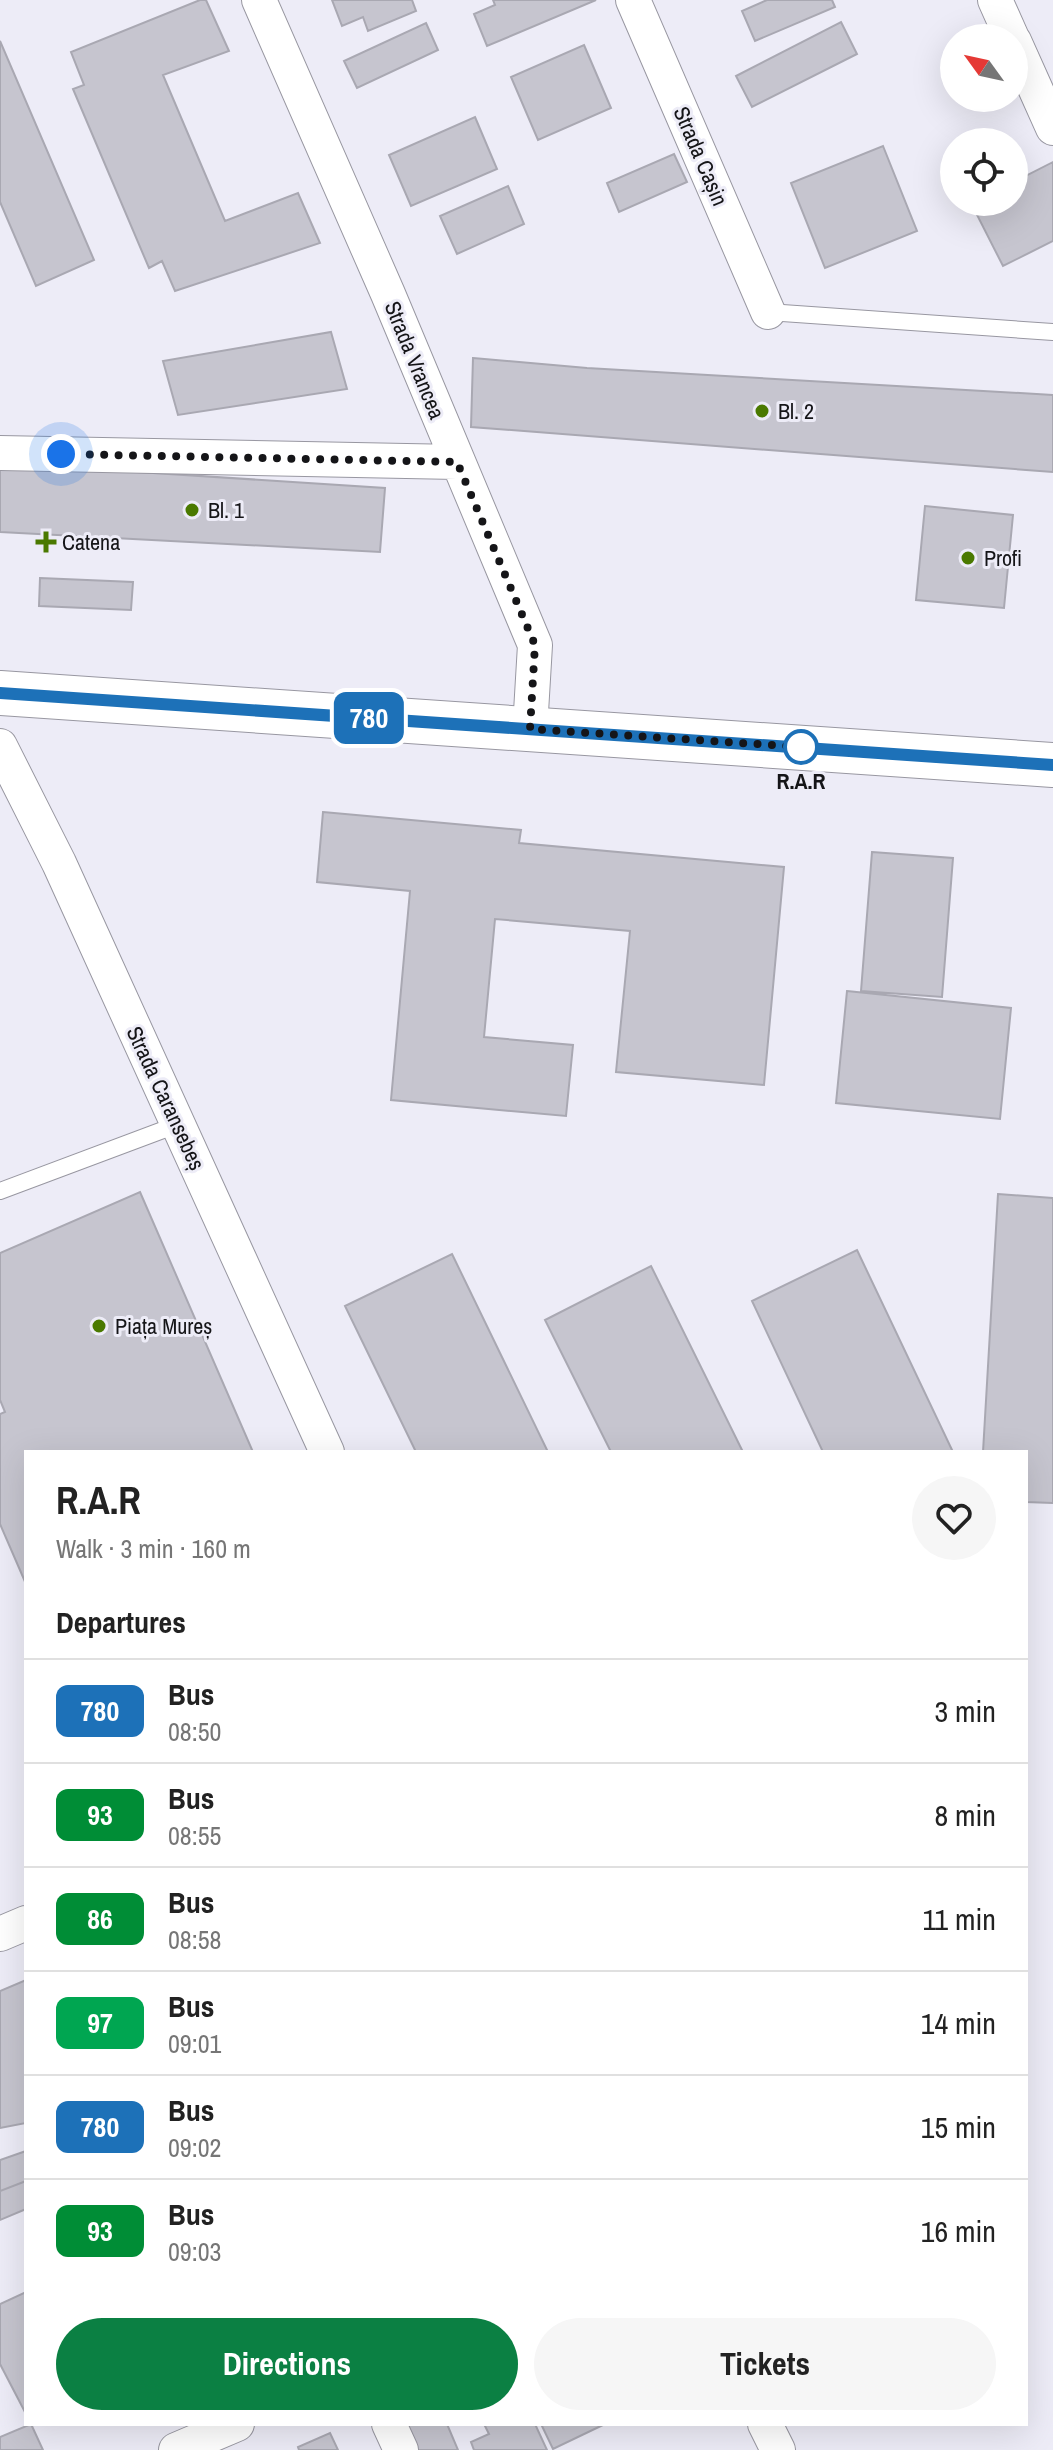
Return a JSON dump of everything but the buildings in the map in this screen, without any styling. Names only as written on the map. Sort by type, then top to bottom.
[{"type":"main road","points":[[0,693],[1053,765]]},
{"type":"street","name":"Strada Vrancea","points":[[259,0],[388,294],[535,645],[530,729]]},
{"type":"street","name":"Strada Cașin","points":[[633,0],[768,312]]},
{"type":"street","points":[[995,0],[1006,24]]},
{"type":"street","points":[[1028,73],[1053,128]]},
{"type":"street","points":[[0,453],[457,462]]},
{"type":"street","name":"Strada Caransebeș","points":[[0,746],[36,814],[326,1450]]},
{"type":"street","points":[[0,1934],[24,1924]]},
{"type":"street","points":[[176,2450],[232,2426]]},
{"type":"street","points":[[390,2426],[401,2450]]},
{"type":"street","points":[[766,2426],[778,2450]]},
{"type":"lane","points":[[768,312],[1053,332]]},
{"type":"lane","points":[[0,1191],[179,1124]]},
{"type":"bus line","name":"780","points":[[0,693],[1053,765]]},
{"type":"place","name":"Bl. 2","points":[[762,411]]},
{"type":"place","name":"Bl. 1","points":[[192,510]]},
{"type":"place","name":"Catena","points":[[46,542]]},
{"type":"place","name":"Profi","points":[[968,558]]},
{"type":"place","name":"R.A.R","points":[[801,747]]},
{"type":"place","name":"Piața Mureș","points":[[99,1326]]},
{"type":"route","points":[[61,454],[457,462],[535,645],[530,729],[801,747]]}]
